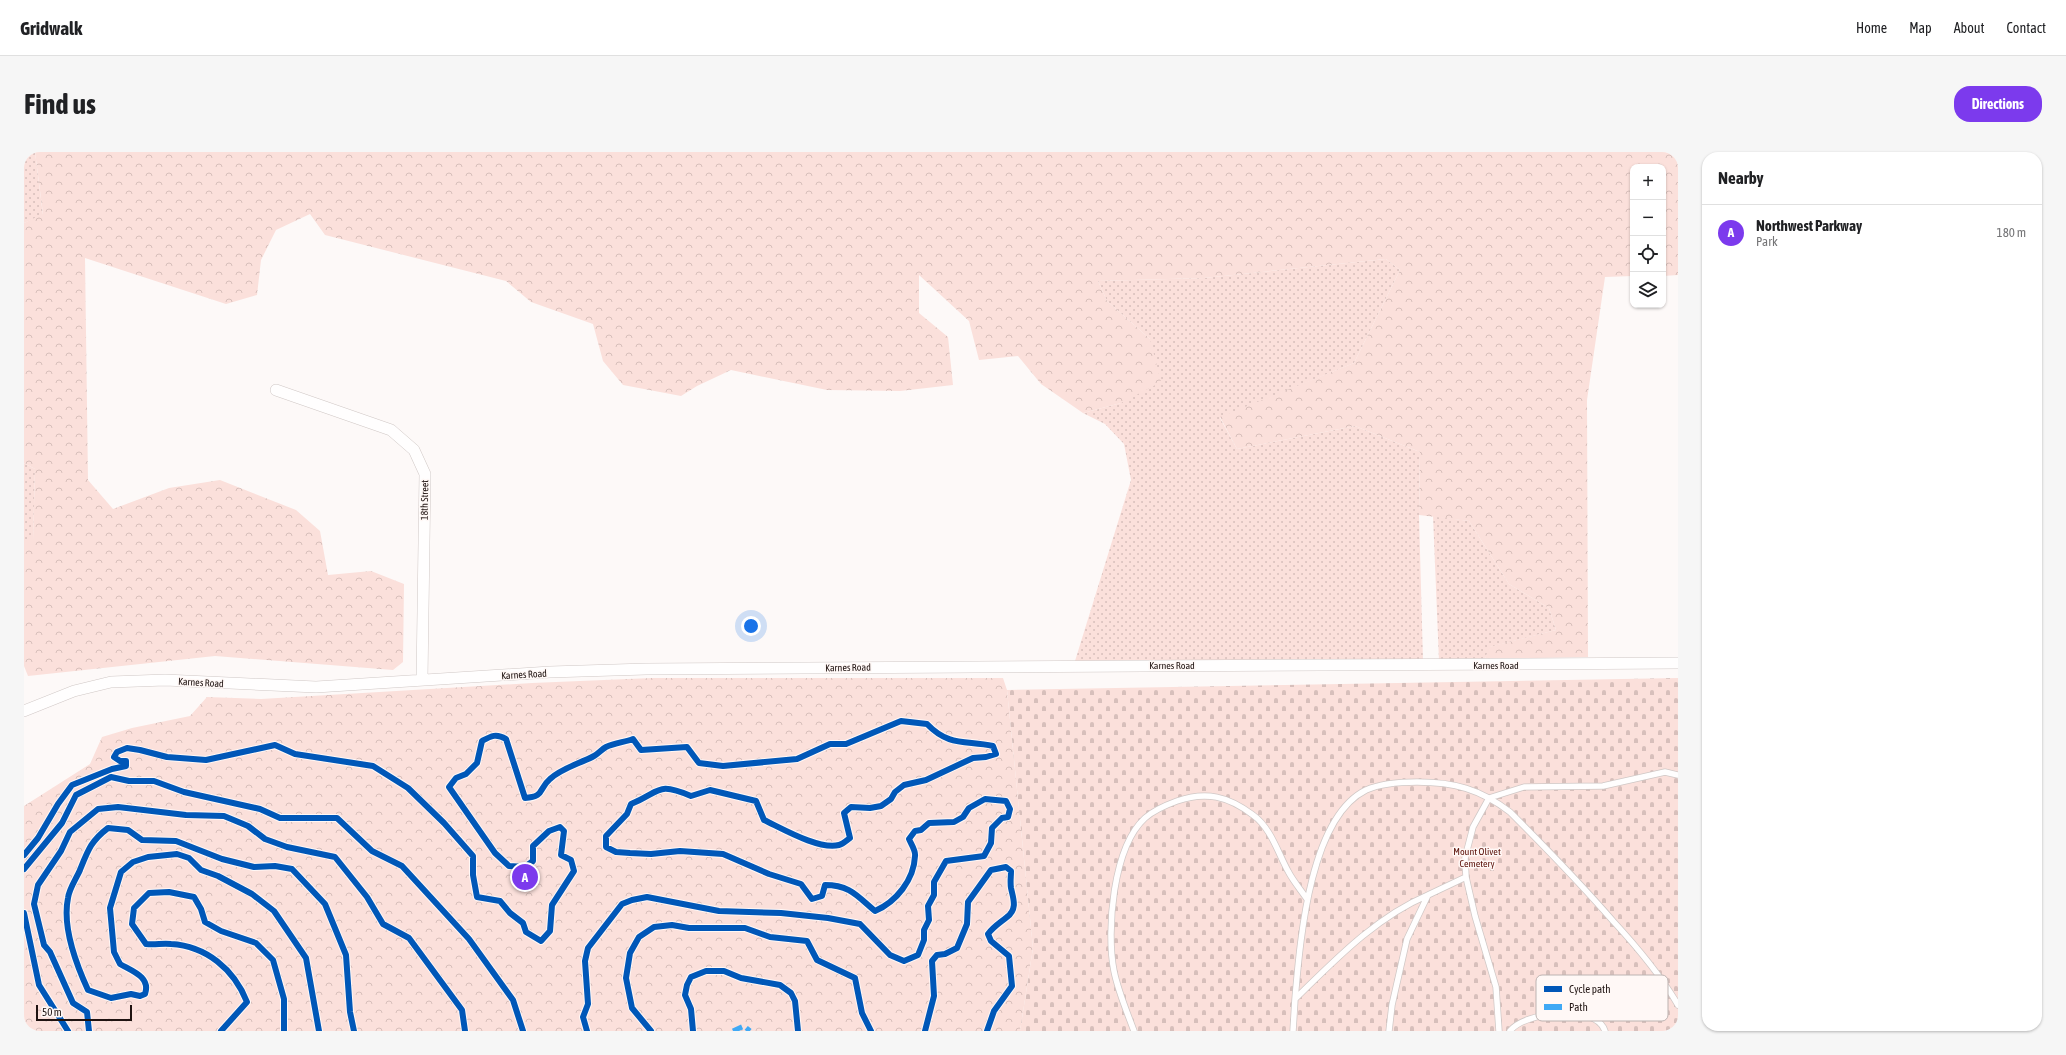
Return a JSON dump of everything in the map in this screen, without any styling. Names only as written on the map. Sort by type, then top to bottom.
[{"type":"street","name":"18th Street","points":[[276,390],[391,430],[414,450],[425,474],[422,680]]},
{"type":"street","name":"Karnes Road","points":[[24,711],[74,690],[111,682],[164,680],[316,687],[550,672],[646,669],[1678,663]]},
{"type":"lane","points":[[1499,1031],[1496,987],[1475,916],[1466,877],[1465,858],[1473,826],[1489,798],[1524,787],[1603,786],[1665,772],[1678,775]]},
{"type":"lane","points":[[1293,1031],[1295,999],[1307,899],[1327,837],[1341,812],[1366,790],[1381,785],[1404,782],[1442,782],[1470,788],[1489,798],[1510,812],[1586,891],[1659,975]]},
{"type":"lane","points":[[1134,1031],[1114,971],[1112,952],[1113,897],[1118,870],[1127,847],[1136,828],[1145,818],[1156,810],[1192,796],[1205,795],[1221,798],[1239,806],[1254,816],[1265,828],[1289,872],[1307,899]]},
{"type":"lane","points":[[1295,999],[1349,947],[1407,904],[1466,877]]},
{"type":"lane","points":[[1389,1031],[1392,1005],[1407,939],[1428,895]]},
{"type":"lane","points":[[1668,987],[1678,1005]]},
{"type":"lane","points":[[1510,1031],[1521,1022],[1536,1019]]},
{"type":"lane","points":[[1596,1021],[1605,1031]]},
{"type":"green space","points":[[24,152],[35,152],[43,215],[24,223]]},
{"type":"green space","points":[[35,152],[1678,152],[1678,275],[1666,276],[1666,164],[1630,164],[1630,276],[1605,277],[1587,400],[1588,657],[1485,659],[1489,647],[1556,630],[1549,608],[1509,584],[1469,521],[1419,515],[1420,452],[1355,426],[1237,449],[1220,417],[1354,363],[1400,270],[1386,259],[1204,278],[1098,281],[1107,301],[1150,339],[1161,382],[1121,403],[1083,413],[1041,384],[1018,356],[979,360],[969,321],[919,275],[919,313],[948,337],[953,385],[900,391],[827,390],[731,370],[697,386],[681,396],[623,385],[603,361],[593,324],[531,302],[506,281],[325,235],[310,214],[276,230],[261,260],[257,295],[226,304],[85,258],[88,480],[113,509],[169,488],[220,480],[296,510],[320,531],[328,575],[371,571],[404,584],[403,662],[393,670],[215,656],[28,676],[24,666],[24,541],[33,540],[35,469],[24,463],[24,223],[43,214]]},
{"type":"green space","points":[[1386,259],[1400,270],[1354,363],[1220,418],[1237,449],[1355,426],[1420,452],[1419,515],[1423,661],[1075,661],[1131,480],[1124,444],[1105,424],[1083,413],[1121,403],[1150,339],[1107,301],[1098,281],[1204,278]]},
{"type":"green space","points":[[24,463],[35,469],[33,541],[24,541]]},
{"type":"green space","points":[[1433,516],[1469,521],[1509,584],[1549,608],[1556,630],[1490,647],[1485,659],[1439,661]]},
{"type":"green space","points":[[652,678],[1003,678],[1007,690],[1033,948],[1020,1031],[24,1031],[24,806],[90,764],[102,737],[132,728],[190,716],[207,697],[261,699],[532,683]]},
{"type":"green space","name":"Mount Olivet Cemetery","points":[[1678,678],[1678,1031],[1020,1031],[1033,948],[1007,690]]},
{"type":"marked path","points":[[733,1031],[744,1026],[750,1031]]},
{"type":"cycle path","points":[[24,855],[38,838],[58,804],[72,785],[112,769],[126,766],[126,761],[120,761],[114,757],[117,752],[127,748],[167,757],[206,760],[275,745],[295,754],[373,766],[408,788],[444,823],[473,856],[473,875],[477,897],[500,901],[510,913],[523,923],[526,932],[541,941],[550,931],[552,905],[574,871],[571,860],[561,855],[564,831],[560,827],[549,831],[533,846],[533,861],[525,867],[509,866],[495,853],[449,787],[456,778],[466,774],[477,763],[482,741],[488,738],[496,736],[506,739],[525,798],[539,794],[546,783],[560,772],[594,756],[606,747],[633,739],[641,750],[687,747],[699,763],[723,766],[797,759],[830,744],[846,744],[901,721],[927,724],[935,731],[950,739],[993,746],[996,754],[986,757],[973,758],[926,780],[904,785],[895,792],[891,799],[881,806],[870,808],[851,807],[844,813],[850,838],[839,845],[831,846],[811,842],[801,838],[764,820],[756,801],[710,790],[691,796],[671,789],[659,790],[631,804],[627,814],[606,836],[606,847],[616,852],[651,854],[680,851],[723,854],[769,874],[801,884],[812,899],[822,896],[825,885],[841,887],[853,892],[875,911],[883,907],[897,896],[907,882],[914,865],[915,854],[909,839],[915,831],[921,830],[929,823],[954,822],[963,817],[969,808],[985,799],[1006,801],[1010,809],[1008,817],[1002,818],[992,828],[991,843],[984,856],[946,861],[934,882],[934,895],[928,906],[929,920],[924,930],[924,940],[918,955],[904,961],[890,955],[860,924],[828,918],[781,913],[719,911],[647,897],[622,904],[588,948],[585,961],[588,1004],[583,1017],[587,1031]]},
{"type":"cycle path","points":[[24,869],[62,823],[76,795],[111,777],[129,781],[154,781],[184,792],[260,809],[280,818],[337,818],[372,851],[402,866],[469,939],[513,1000],[523,1031]]},
{"type":"cycle path","points":[[89,1031],[87,1012],[73,1003],[50,952],[44,945],[34,904],[38,885],[61,851],[70,832],[98,809],[118,807],[186,815],[224,816],[248,826],[265,839],[287,847],[335,857],[367,897],[383,924],[409,938],[462,1010],[465,1031]]},
{"type":"cycle path","points":[[319,1031],[306,958],[274,911],[252,894],[218,876],[201,870],[189,858],[177,854],[148,857],[133,862],[121,872],[110,908],[114,952],[120,964],[135,972],[143,979],[146,988],[145,994],[140,996],[131,994],[111,998],[88,990],[71,945],[67,921],[67,909],[71,888],[88,851],[98,837],[108,828],[128,830],[142,840],[176,841],[222,859],[254,867],[275,866],[292,869],[325,904],[346,955],[350,1012],[354,1031]]},
{"type":"cycle path","points":[[925,1031],[934,996],[932,961],[937,955],[945,954],[957,948],[967,924],[968,902],[991,870],[1006,867],[1011,871],[1011,886],[1014,907],[1010,914],[988,934],[991,941],[1009,956],[1012,986],[994,1011],[987,1031]]},
{"type":"cycle path","points":[[221,1031],[247,1002],[241,990],[235,979],[217,961],[196,949],[168,944],[146,944],[132,924],[134,908],[149,893],[169,892],[194,897],[201,909],[205,922],[221,931],[256,943],[273,960],[284,999],[284,1031]]},
{"type":"cycle path","points":[[24,913],[39,985],[68,1031]]},
{"type":"cycle path","points":[[651,1031],[632,1008],[626,978],[630,953],[639,937],[654,927],[672,925],[689,928],[745,928],[770,937],[807,941],[817,960],[855,978],[862,1013],[871,1031]]},
{"type":"cycle path","points":[[693,1031],[691,1009],[685,995],[687,985],[691,977],[706,971],[724,971],[741,978],[780,985],[791,993],[795,1001],[798,1031]]},
{"type":"place","name":"Northwest Parkway","points":[[525,877]]}]
